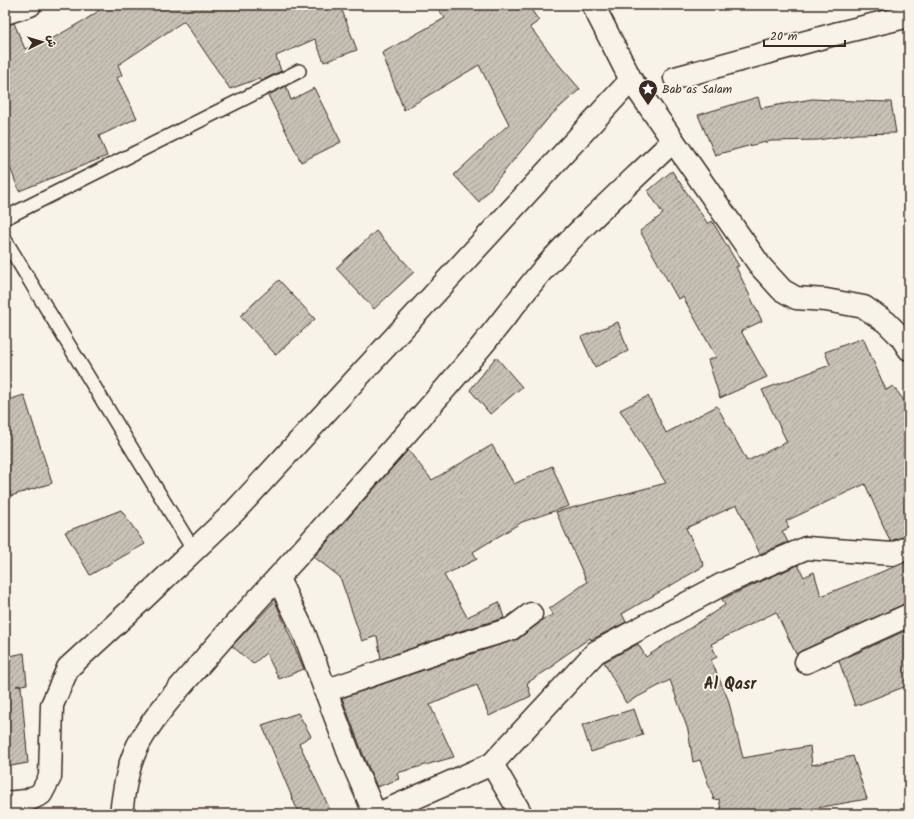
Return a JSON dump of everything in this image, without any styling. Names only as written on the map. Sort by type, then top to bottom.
[{"type":"street","points":[[5,13],[30,5]]},
{"type":"street","points":[[593,5],[631,80],[761,267],[782,290],[796,298],[826,300],[864,307],[886,322],[901,337],[909,349]]},
{"type":"street","points":[[675,78],[835,34],[909,16]]},
{"type":"street","points":[[5,803],[26,801],[41,794],[50,777],[52,705],[68,668],[239,507],[631,80]]},
{"type":"street","points":[[121,814],[127,776],[133,756],[141,739],[188,678],[419,419],[480,348],[542,272],[572,239],[673,142]]},
{"type":"street","points":[[278,578],[303,630],[351,759],[376,814],[492,764],[596,652],[723,584],[806,548],[893,554],[909,547]]},
{"type":"street","points":[[325,691],[511,629],[532,614]]},
{"type":"street","points":[[806,662],[909,615]]},
{"type":"street","points":[[492,764],[520,814]]},
{"type":"lane","points":[[5,218],[299,71]]},
{"type":"lane","points":[[5,240],[194,551]]},
{"type":"building","points":[[105,5],[340,5],[357,50],[324,62],[315,39],[276,56],[281,71],[261,81],[260,78],[230,89],[184,21],[118,65],[122,75],[117,78],[137,118],[99,136],[107,156],[19,191],[5,154],[5,25],[14,23],[25,49],[57,36],[93,15]]},
{"type":"building","points":[[435,5],[528,5],[539,21],[530,27],[580,89],[550,116],[479,202],[454,175],[509,124],[479,65],[404,110],[382,53],[445,18]]},
{"type":"building","points":[[286,86],[291,100],[314,88],[341,142],[301,162],[268,95]]},
{"type":"building","points":[[758,97],[761,108],[812,99],[891,102],[896,133],[857,134],[818,140],[771,141],[715,155],[698,115]]},
{"type":"building","points":[[672,171],[708,224],[712,221],[739,266],[736,267],[762,321],[741,331],[767,377],[720,398],[708,360],[716,357],[683,297],[678,299],[640,231],[663,214],[648,191]]},
{"type":"building","points":[[376,231],[414,272],[374,309],[336,268]]},
{"type":"building","points":[[279,280],[315,319],[276,355],[240,316]]},
{"type":"building","points":[[618,322],[628,351],[595,367],[581,337]]},
{"type":"building","points":[[863,338],[886,390],[893,386],[909,407],[909,535],[890,541],[865,484],[786,521],[789,528],[782,531],[788,542],[760,554],[737,505],[686,528],[704,566],[622,614],[626,622],[591,640],[590,638],[554,663],[555,665],[527,683],[531,696],[489,716],[477,685],[430,705],[454,757],[397,773],[399,779],[377,787],[342,698],[518,639],[543,619],[553,615],[549,609],[587,582],[556,512],[666,483],[620,410],[648,396],[666,433],[717,406],[747,461],[787,442],[762,390],[830,365],[825,352]]},
{"type":"building","points":[[496,357],[522,387],[490,414],[470,390]]},
{"type":"building","points":[[24,395],[52,483],[11,496],[5,477],[5,401]]},
{"type":"building","points":[[492,445],[514,484],[552,466],[569,506],[522,522],[473,552],[477,559],[444,575],[467,617],[499,602],[504,618],[460,631],[381,659],[377,636],[362,641],[340,577],[314,557],[408,450],[432,480]]},
{"type":"building","points":[[121,510],[145,544],[90,575],[65,532]]},
{"type":"building","points":[[909,561],[909,603],[796,654],[776,612],[711,644],[717,657],[711,660],[728,699],[743,758],[810,746],[812,765],[853,756],[867,799],[783,814],[722,814],[719,799],[714,800],[700,760],[693,762],[688,730],[670,680],[626,703],[604,662],[638,644],[646,657],[725,605],[722,599],[798,565],[804,577],[814,572],[821,596]]},
{"type":"building","points":[[275,601],[304,669],[279,679],[266,653],[253,664],[232,646]]},
{"type":"building","points":[[909,629],[909,685],[855,706],[839,661]]},
{"type":"building","points":[[24,653],[27,684],[16,686],[21,686],[28,763],[5,767],[5,657]]},
{"type":"building","points":[[634,709],[643,735],[591,752],[582,725]]},
{"type":"building","points":[[298,713],[311,736],[299,743],[332,814],[299,814],[262,725]]},
{"type":"place","name":"Bab as Salam","points":[[648,106]]},
{"type":"district","name":"Al Qasr","points":[[730,684]]}]
